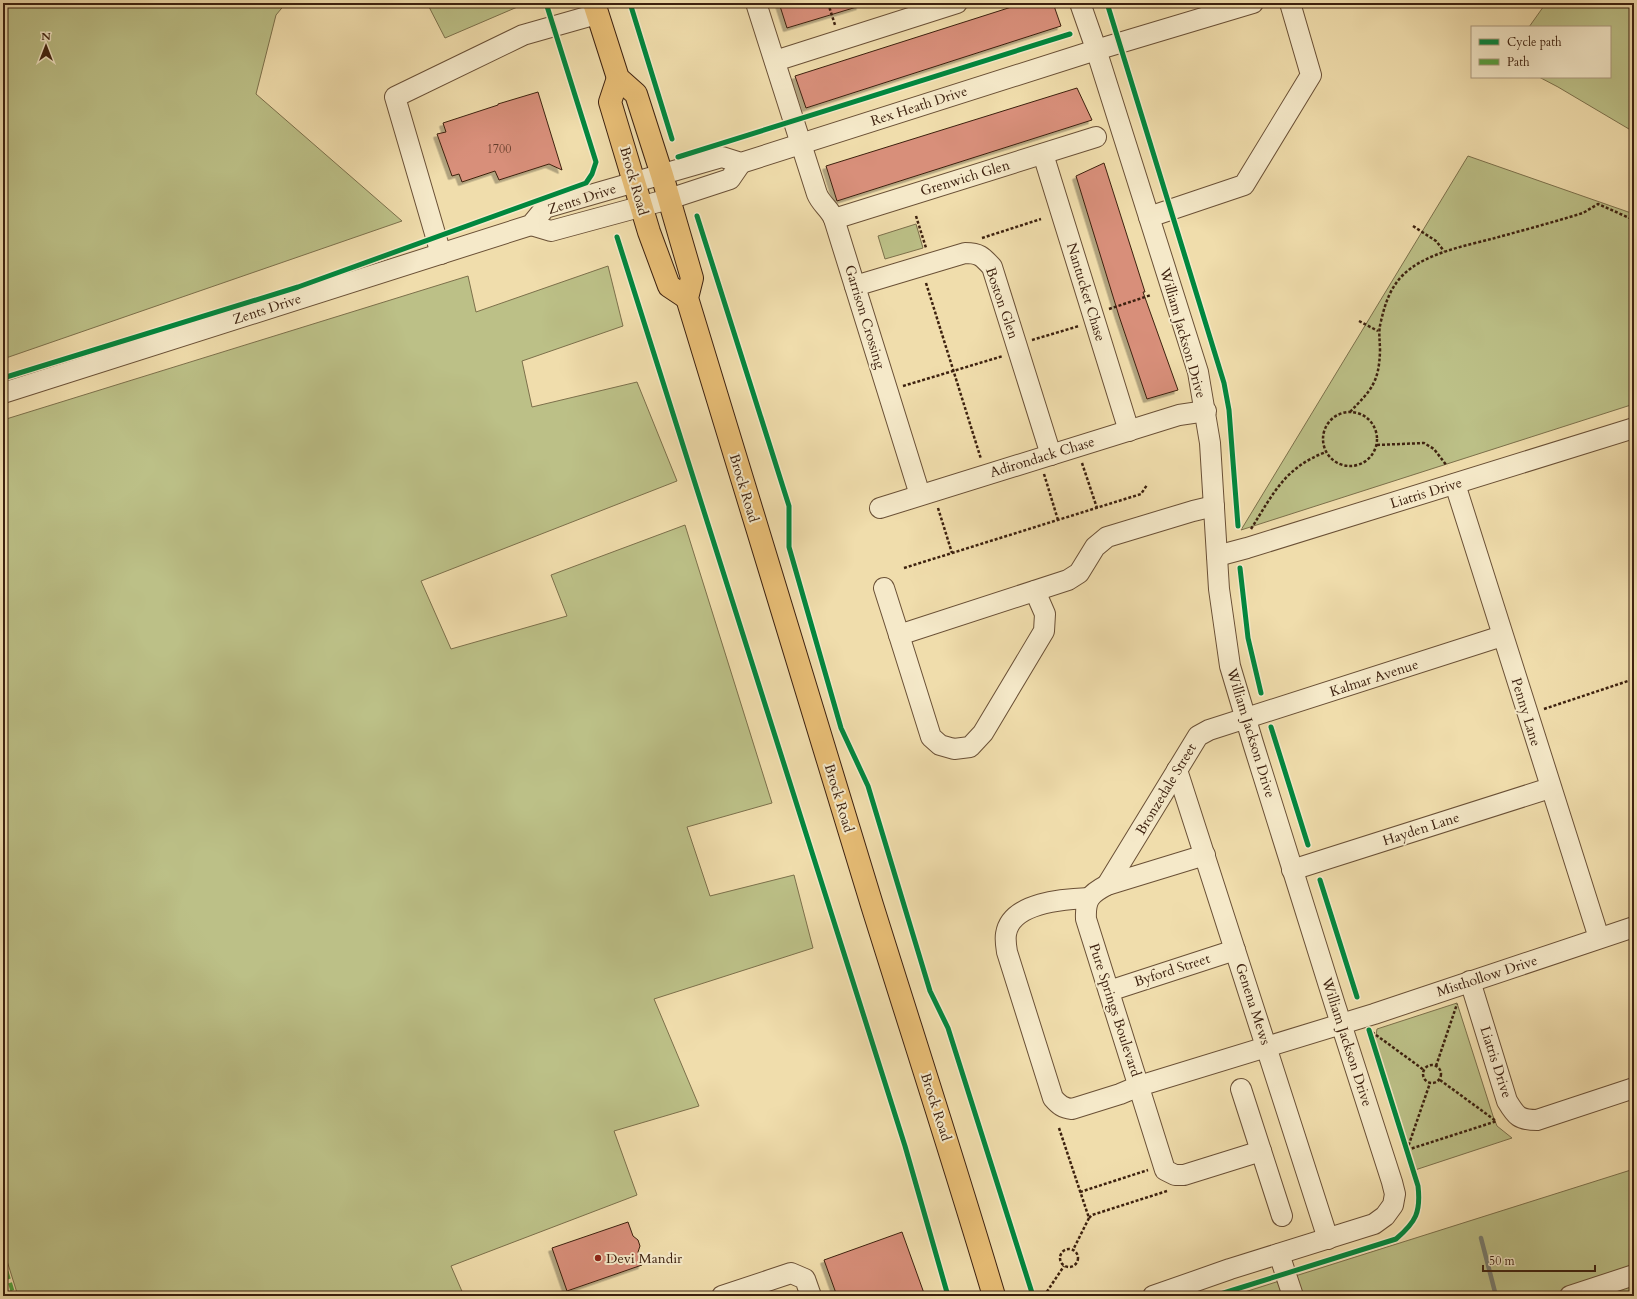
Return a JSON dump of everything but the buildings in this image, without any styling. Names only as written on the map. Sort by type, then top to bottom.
[{"type":"main road","points":[[595,9],[618,78]]},
{"type":"main road","name":"Brock Road","points":[[688,298],[669,286],[633,183],[626,153],[610,102],[618,78],[636,94],[662,175],[692,278],[688,298],[760,541],[870,899],[946,1135],[994,1296]]},
{"type":"street","name":"Garrison Crossing","points":[[756,3],[820,201],[831,212],[834,219],[887,391],[928,499]]},
{"type":"street","points":[[775,61],[840,40],[903,11],[957,3]]},
{"type":"street","name":"William Jackson Drive","points":[[1080,3],[1198,372],[1206,411],[1210,443],[1219,589],[1230,666],[1292,870],[1386,1161],[1395,1194],[1393,1205],[1385,1216],[1374,1224],[1230,1269],[1153,1296]]},
{"type":"street","name":"Rex Heath Drive","points":[[741,163],[1096,50],[1253,3]]},
{"type":"street","points":[[1149,217],[1244,185],[1311,75],[1290,3]]},
{"type":"street","points":[[441,254],[394,97],[523,35],[595,9]]},
{"type":"street","name":"Grenwich Glen","points":[[834,219],[1096,137]]},
{"type":"street","name":"Nantucket Chase","points":[[1043,154],[1129,431]]},
{"type":"street","points":[[662,175],[722,157],[741,163],[730,179],[669,199]]},
{"type":"street","name":"Zents Drive","points":[[3,393],[531,225],[545,208],[662,175]]},
{"type":"street","name":"Zents Drive","points":[[531,225],[551,231],[669,199]]},
{"type":"street","name":"Boston Glen","points":[[855,286],[965,253],[975,253],[984,258],[992,267],[1046,462]]},
{"type":"street","name":"Adirondack Chase","points":[[880,508],[928,499],[986,475],[1046,462],[1129,431],[1179,415],[1206,411]]},
{"type":"street","name":"Liatris Drive","points":[[1217,556],[1634,428]]},
{"type":"street","name":"Penny Lane","points":[[1455,484],[1550,788],[1599,938]]},
{"type":"street","points":[[899,635],[1068,580],[1079,573],[1095,547],[1107,537],[1214,506]]},
{"type":"street","points":[[884,588],[931,737],[940,745],[954,749],[970,747],[983,733],[1044,631],[1045,614],[1035,591]]},
{"type":"street","name":"Kalmar Avenue","points":[[1245,719],[1502,636]]},
{"type":"street","name":"Bronzedale Street","points":[[1107,885],[1198,736],[1209,730],[1245,719]]},
{"type":"street","name":"Genena Mews","points":[[1177,770],[1328,1239]]},
{"type":"street","name":"Hayden Lane","points":[[1292,870],[1550,788]]},
{"type":"street","points":[[1205,855],[1107,885],[1096,891],[1089,898],[1058,899],[1031,907],[1010,924],[1006,932],[1007,952],[1052,1098],[1058,1105],[1072,1109],[1120,1094],[1139,1086],[1165,1170],[1175,1175],[1184,1175],[1261,1151]]},
{"type":"street","name":"Pure Springs Boulevard","points":[[1089,898],[1085,908],[1086,919],[1139,1086],[1341,1023]]},
{"type":"street","name":"Misthollow Drive","points":[[1341,1023],[1374,1014],[1634,927]]},
{"type":"street","name":"Byford Street","points":[[1109,991],[1235,950]]},
{"type":"street","name":"Liatris Drive","points":[[1470,981],[1507,1101],[1514,1113],[1524,1120],[1537,1120],[1634,1088]]},
{"type":"street","points":[[1241,1089],[1282,1216]]},
{"type":"street","points":[[1279,1254],[1293,1296]]},
{"type":"street","points":[[722,1296],[791,1273],[805,1279],[811,1296]]},
{"type":"street","points":[[1570,1296],[1634,1275]]},
{"type":"path","points":[[828,3],[840,40]]},
{"type":"path","points":[[1350,412],[1371,390],[1376,378],[1380,351],[1378,331],[1385,304],[1392,288],[1403,275],[1419,263],[1444,251],[1583,213],[1598,204],[1634,220]]},
{"type":"path","points":[[916,216],[928,254]]},
{"type":"path","points":[[1412,226],[1436,241],[1444,251]]},
{"type":"path","points":[[925,281],[952,371],[986,475]]},
{"type":"path","points":[[1102,311],[1150,295]]},
{"type":"path","points":[[1359,321],[1378,331]]},
{"type":"path","points":[[1031,341],[1080,326]]},
{"type":"path","points":[[887,391],[1009,354]]},
{"type":"path","points":[[1350,412],[1362,415],[1372,422],[1378,437],[1377,445],[1374,454],[1367,461],[1349,467],[1340,465],[1332,460],[1326,452],[1323,438],[1327,425],[1333,418],[1341,413],[1350,412]]},
{"type":"path","points":[[1377,445],[1424,443],[1434,449],[1446,466]]},
{"type":"path","points":[[1250,529],[1281,481],[1301,463],[1311,457],[1326,452]]},
{"type":"path","points":[[1079,455],[1097,508]]},
{"type":"path","points":[[1046,462],[1058,520]]},
{"type":"path","points":[[904,568],[1141,494],[1147,485]]},
{"type":"path","points":[[928,499],[952,553]]},
{"type":"path","points":[[1543,709],[1634,680]]},
{"type":"path","points":[[1436,1066],[1458,1002]]},
{"type":"path","points":[[1369,1030],[1424,1070]]},
{"type":"path","points":[[1436,1066],[1428,1066],[1424,1070],[1424,1078],[1430,1083],[1435,1083],[1440,1080]]},
{"type":"path","points":[[1436,1066],[1441,1072],[1440,1080]]},
{"type":"path","points":[[1430,1083],[1407,1150],[1497,1121],[1440,1080]]},
{"type":"path","points":[[1059,1128],[1088,1218]]},
{"type":"path","points":[[1080,1192],[1154,1168]]},
{"type":"path","points":[[1073,1250],[1088,1218],[1092,1215],[1171,1190]]},
{"type":"path","points":[[1066,1249],[1073,1250],[1077,1254],[1078,1260],[1075,1265],[1070,1268],[1064,1266],[1059,1261],[1060,1254],[1066,1249]]},
{"type":"path","points":[[1044,1296],[1064,1266]]},
{"type":"green space","points":[[3,3],[286,3],[276,15],[256,94],[402,221],[3,359]]},
{"type":"green space","points":[[427,3],[521,3],[522,5],[445,38]]},
{"type":"green space","points":[[1546,3],[1634,3],[1634,132],[1541,78],[1611,78],[1611,26],[1530,26]]},
{"type":"green space","points":[[1468,156],[1634,214],[1634,404],[1241,530]]},
{"type":"green space","points":[[916,224],[923,248],[885,259],[878,236]]},
{"type":"green space","points":[[608,266],[623,326],[522,361],[532,407],[637,382],[677,481],[421,581],[451,649],[567,616],[551,575],[685,525],[772,803],[687,827],[710,896],[794,875],[813,948],[654,999],[699,1106],[614,1131],[637,1195],[451,1266],[464,1296],[18,1296],[3,1248],[3,420],[468,276],[476,312]]},
{"type":"green space","points":[[1457,1003],[1497,1126],[1512,1138],[1415,1170],[1375,1042],[1377,1029]]},
{"type":"green space","points":[[1634,1169],[1634,1296],[1232,1296]]},
{"type":"waterway","points":[[1481,1238],[1496,1296]]},
{"type":"marked path","points":[[3,1260],[14,1296]]},
{"type":"cycle path","points":[[3,378],[298,287],[586,183],[592,174],[596,162],[546,3]]},
{"type":"cycle path","points":[[630,3],[672,139]]},
{"type":"cycle path","points":[[1107,3],[1224,383],[1229,410],[1238,526]]},
{"type":"cycle path","points":[[678,157],[1070,34]]},
{"type":"cycle path","points":[[697,216],[789,506],[789,547],[841,728],[868,786],[930,991],[948,1028],[1033,1296]]},
{"type":"cycle path","points":[[617,237],[905,1146],[948,1296]]},
{"type":"cycle path","points":[[1240,568],[1248,638],[1261,693]]},
{"type":"cycle path","points":[[1271,727],[1308,845]]},
{"type":"cycle path","points":[[1320,880],[1357,997]]},
{"type":"cycle path","points":[[1214,1296],[1396,1239],[1413,1222],[1419,1203],[1418,1186],[1369,1030]]},
{"type":"place","name":"Devi Mandir","points":[[598,1258]]}]
